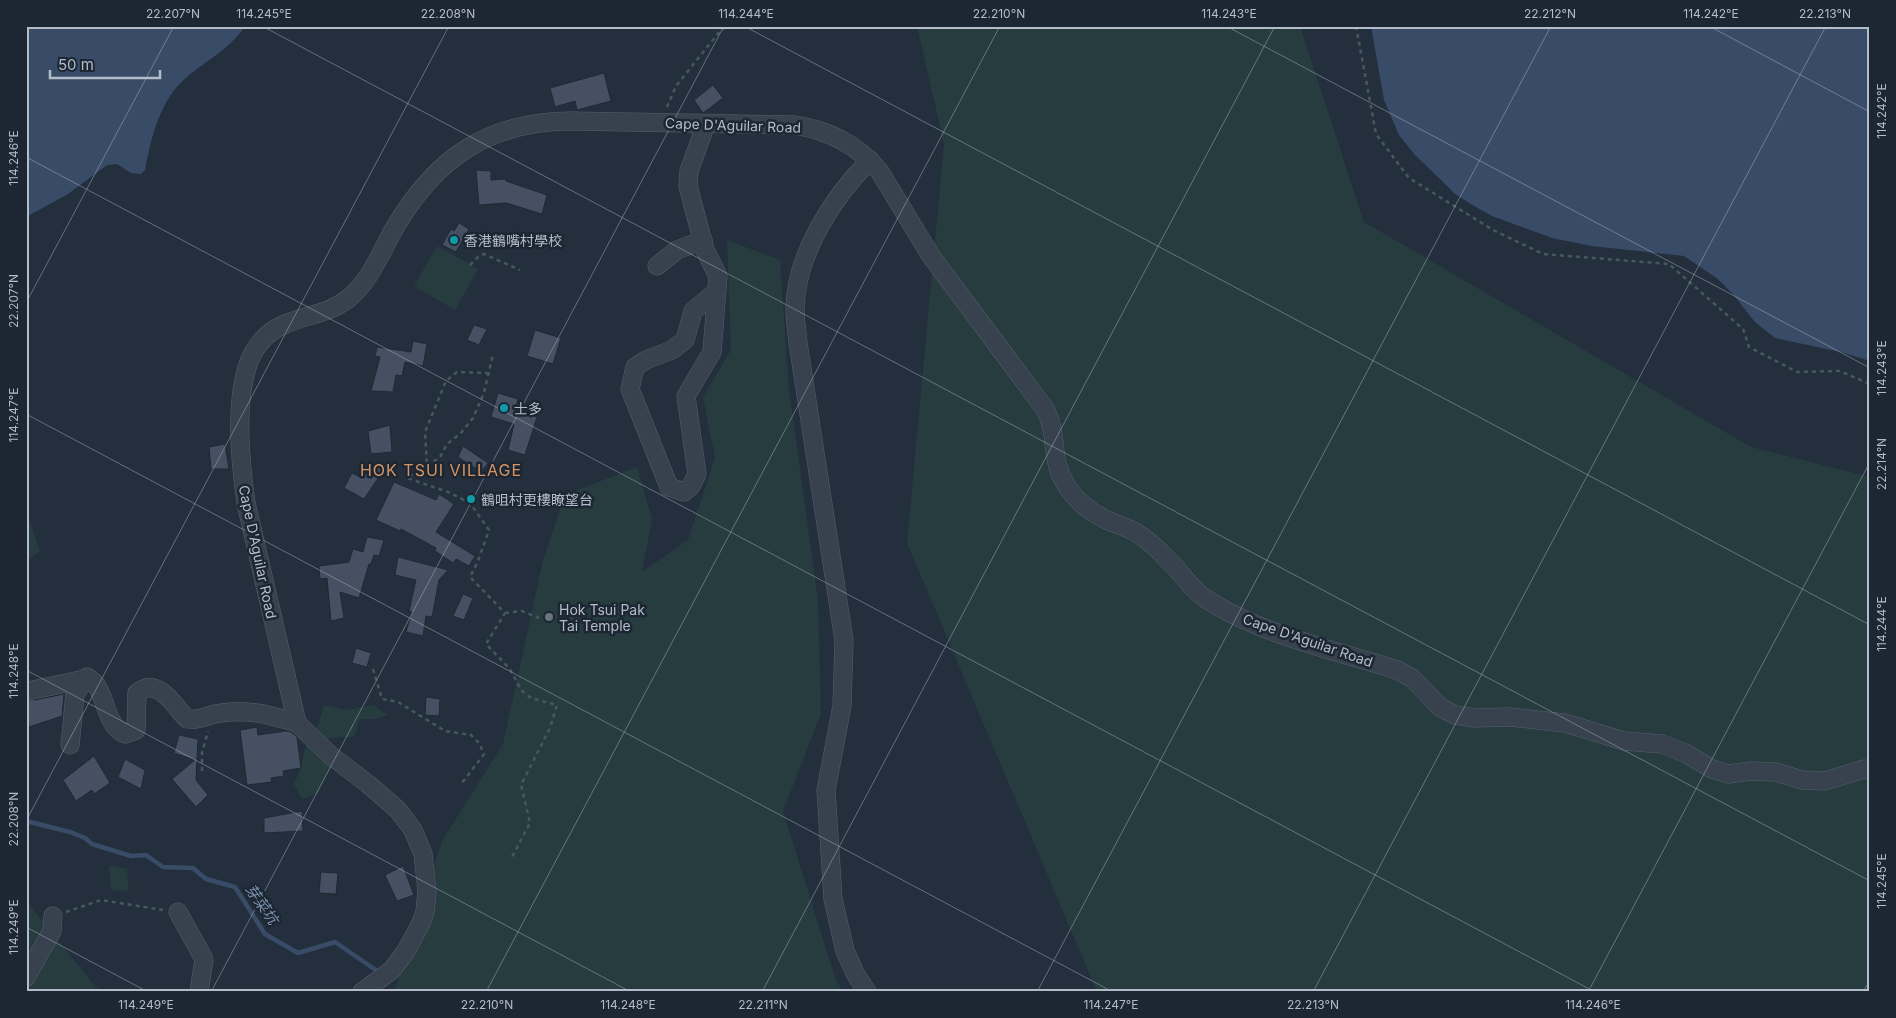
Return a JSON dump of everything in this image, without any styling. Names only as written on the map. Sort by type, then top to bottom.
[{"type":"street","name":"Cape D'Aguilar Road","points":[[297,723],[250,528],[243,482],[242,390],[246,369],[254,351],[267,337],[284,324],[329,310],[344,302],[356,292],[367,278],[417,193],[442,167],[470,146],[503,132],[542,122],[786,125],[814,128],[842,140],[870,160],[880,172],[931,256],[1045,409],[1053,424],[1054,457],[1057,468],[1074,496],[1089,510],[1131,529],[1146,540],[1169,560],[1193,587],[1222,609],[1279,633],[1397,670],[1412,678],[1440,707],[1454,715],[1474,718],[1510,717],[1565,723],[1624,741],[1662,744],[1685,753],[1712,769],[1728,774],[1752,771],[1776,772],[1802,780],[1825,781],[1864,769],[1870,770]]},
{"type":"street","points":[[706,124],[691,164],[688,182],[705,250],[718,276],[717,292],[712,352],[686,396],[697,474],[691,486],[684,492],[668,487],[630,388],[635,367],[646,360],[672,350],[685,340],[693,311],[717,292]]},
{"type":"street","points":[[867,992],[856,975],[845,951],[833,899],[826,790],[842,706],[844,640],[798,343],[795,307],[799,281],[811,244],[833,204],[853,177],[870,160]]},
{"type":"street","points":[[656,266],[677,250],[703,240]]},
{"type":"street","points":[[33,690],[87,677],[93,680],[113,724],[125,734],[136,730],[137,694],[142,689],[150,688],[161,691],[172,700],[187,719],[193,720],[220,713],[256,712],[297,723],[330,755],[398,810],[413,830],[423,854],[427,891],[425,912],[406,951],[392,970],[362,992]]},
{"type":"street","points":[[70,745],[75,694],[85,679]]},
{"type":"street","points":[[178,912],[204,959],[199,992]]},
{"type":"street","points":[[26,977],[52,931],[53,916]]},
{"type":"path","points":[[664,123],[664,115],[676,86],[720,31],[727,26]]},
{"type":"path","points":[[1356,26],[1376,134],[1409,178],[1493,230],[1543,254],[1669,264],[1744,329],[1749,348],[1797,372],[1840,371],[1870,384]]},
{"type":"path","points":[[470,265],[479,256],[484,254],[520,270]]},
{"type":"path","points":[[493,354],[484,393],[473,418],[460,434],[447,444],[440,457],[407,478],[448,492],[470,503],[489,530],[470,577],[505,613]]},
{"type":"path","points":[[427,466],[425,432],[446,380],[457,372],[488,372]]},
{"type":"path","points":[[470,503],[471,499]]},
{"type":"path","points":[[505,613],[522,611],[539,618]]},
{"type":"path","points":[[505,613],[486,644],[510,669],[521,690],[532,698],[557,705],[550,728],[521,785],[530,823],[512,857]]},
{"type":"path","points":[[373,669],[382,699],[398,702],[445,731],[471,735],[479,743],[484,754],[462,783]]},
{"type":"path","points":[[202,771],[202,753],[212,715]]},
{"type":"path","points":[[53,916],[101,900],[178,912]]},
{"type":"green space","points":[[917,26],[1300,26],[1364,222],[1751,447],[1870,477],[1870,992],[1097,992],[907,543],[944,144]]},
{"type":"green space","points":[[727,240],[780,260],[789,389],[818,600],[821,714],[783,811],[836,981],[844,992],[394,992],[442,841],[503,744],[543,560],[565,495],[637,467],[652,519],[642,572],[688,540],[715,458],[703,397],[731,350]]},
{"type":"green space","points":[[437,246],[478,269],[455,310],[414,286]]},
{"type":"green space","points":[[26,510],[40,551],[26,561]]},
{"type":"green space","points":[[324,705],[346,710],[373,705],[388,715],[375,719],[360,719],[354,737],[328,738],[335,759],[317,794],[302,799],[294,784],[301,768],[305,747],[318,725]]},
{"type":"green space","points":[[109,865],[127,869],[129,891],[111,890]]},
{"type":"green space","points":[[26,901],[96,987],[105,992],[26,992]]},
{"type":"water","points":[[26,26],[245,26],[233,41],[187,77],[170,96],[158,120],[145,170],[141,174],[131,173],[117,164],[107,165],[68,194],[26,217]]},
{"type":"water","points":[[1371,26],[1870,26],[1870,361],[1841,352],[1775,338],[1755,322],[1718,279],[1684,256],[1592,246],[1552,238],[1492,216],[1455,194],[1415,155],[1399,135],[1384,100]]},
{"type":"building","points":[[604,73],[611,101],[577,110],[575,101],[555,107],[550,88]]},
{"type":"building","points":[[713,85],[723,98],[703,113],[694,100]]},
{"type":"building","points":[[476,170],[491,171],[491,180],[506,179],[506,181],[547,195],[542,214],[506,203],[479,205]]},
{"type":"building","name":"香港鶴嘴村學校","points":[[459,223],[469,229],[456,252],[442,245],[451,229],[454,231]]},
{"type":"building","points":[[474,325],[487,329],[479,345],[467,340]]},
{"type":"building","points":[[535,330],[561,338],[553,364],[527,356]]},
{"type":"building","points":[[413,341],[427,344],[423,366],[405,362],[402,376],[396,375],[393,392],[371,391],[380,357],[375,356],[377,347],[411,352]]},
{"type":"building","points":[[498,393],[518,399],[515,410],[537,417],[525,455],[508,450],[514,424],[491,417]]},
{"type":"building","points":[[390,425],[392,452],[371,454],[368,431]]},
{"type":"building","points":[[225,444],[229,469],[211,469],[209,447]]},
{"type":"building","points":[[463,446],[488,463],[481,472],[458,457]]},
{"type":"building","points":[[376,463],[383,471],[364,499],[344,488],[352,473],[362,478]]},
{"type":"building","points":[[394,482],[436,500],[439,494],[454,504],[436,532],[475,556],[469,566],[456,559],[453,563],[435,551],[436,548],[401,529],[400,531],[376,520]]},
{"type":"building","points":[[367,537],[384,540],[379,556],[374,555],[371,564],[369,564],[359,598],[340,592],[344,618],[331,621],[327,578],[320,579],[319,566],[349,562],[353,549],[363,552]]},
{"type":"building","points":[[398,557],[448,570],[439,580],[432,617],[426,616],[423,636],[406,632],[412,612],[409,611],[416,580],[395,575]]},
{"type":"building","points":[[463,594],[473,598],[464,620],[453,616]]},
{"type":"building","points":[[356,648],[371,653],[367,667],[352,663]]},
{"type":"building","points":[[64,694],[62,716],[29,727],[26,698],[35,700]]},
{"type":"building","points":[[426,697],[440,699],[439,716],[425,715]]},
{"type":"building","points":[[257,727],[258,735],[286,731],[291,732],[297,737],[301,768],[283,771],[284,776],[271,778],[272,782],[247,785],[240,730]]},
{"type":"building","points":[[179,735],[198,739],[196,780],[208,795],[196,807],[172,779],[195,760],[174,753]]},
{"type":"building","points":[[94,756],[110,783],[94,794],[92,790],[76,801],[63,780]]},
{"type":"building","points":[[125,759],[145,770],[141,789],[118,777]]},
{"type":"building","points":[[302,811],[303,831],[264,833],[264,818]]},
{"type":"building","points":[[403,866],[414,895],[397,901],[385,875]]},
{"type":"building","points":[[321,872],[338,873],[336,894],[319,893]]},
{"type":"waterway","name":"芽菜坑","points":[[26,821],[70,832],[85,838],[92,844],[131,856],[146,855],[163,867],[193,868],[206,879],[235,887],[265,934],[298,953],[335,942],[380,973]]},
{"type":"place","name":"香港鶴嘴村學校","points":[[454,240]]},
{"type":"place","name":"士多","points":[[504,408]]},
{"type":"place","name":"鶴咀村更樓瞭望台","points":[[471,499]]},
{"type":"place","name":"Hok Tsui Pak Tai Temple","points":[[549,617]]},
{"type":"district","name":"HOK TSUI VILLAGE","points":[[441,470]]}]
